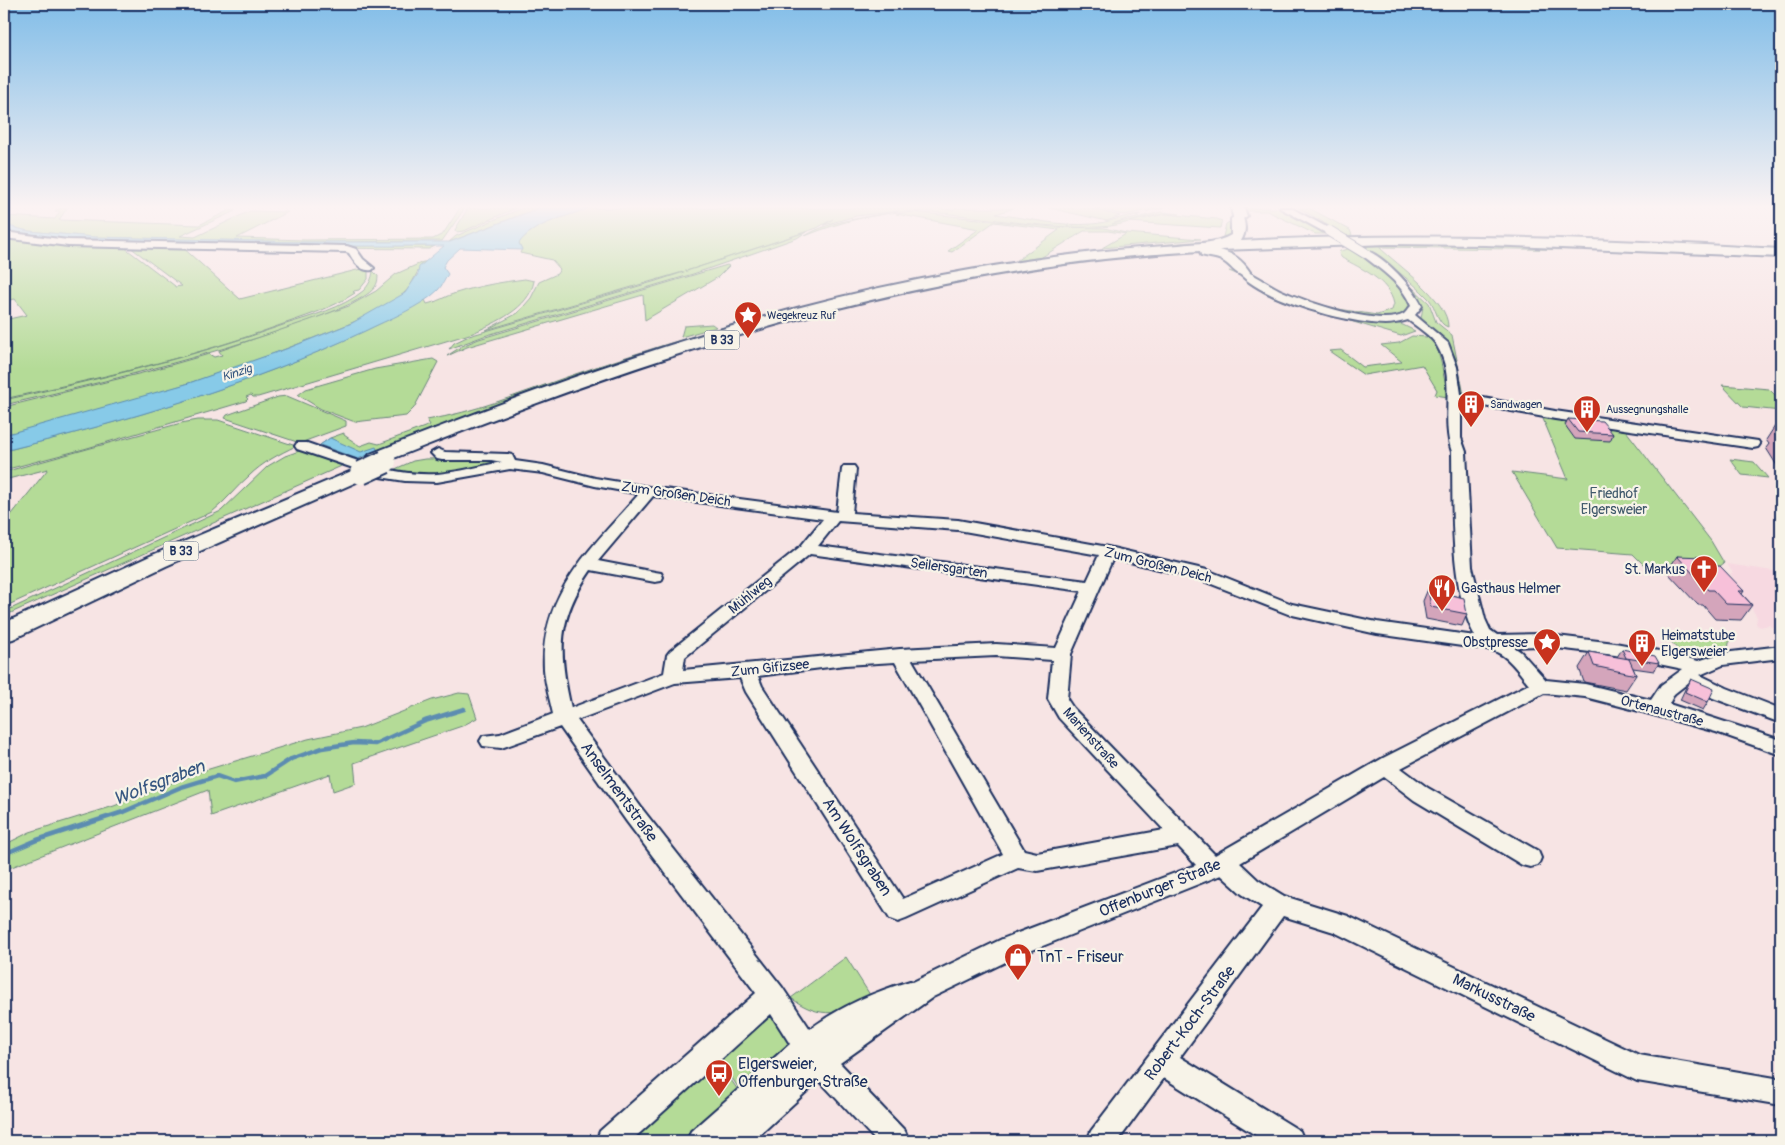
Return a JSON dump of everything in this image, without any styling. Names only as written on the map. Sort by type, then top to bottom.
[{"type":"highway","name":"B 33","points":[[4,623],[495,410],[632,361],[848,300],[926,283],[1057,261]]},
{"type":"highway","name":"B 33","points":[[4,633],[369,465],[601,379],[790,320],[898,294],[1000,274],[1095,261]]},
{"type":"highway","points":[[1236,261],[1243,272]]},
{"type":"street","points":[[360,261],[369,268]]},
{"type":"street","points":[[1375,261],[1414,299],[1417,306],[1406,318]]},
{"type":"street","points":[[1243,272],[1266,288],[1293,301],[1335,313],[1373,320],[1406,318],[1431,333],[1442,343],[1451,367],[1455,397],[1454,438],[1449,444],[1449,451],[1450,459],[1460,477],[1462,542],[1471,604],[1479,628],[1515,656],[1541,686]]},
{"type":"street","points":[[1455,397],[1555,415],[1753,444]]},
{"type":"street","name":"Zum Großen Deich","points":[[302,446],[385,474],[405,477],[437,478],[510,465],[543,469],[595,482],[649,491],[839,516],[958,525],[1108,552],[1200,574],[1288,610],[1377,628],[1476,642],[1540,640],[1670,659],[1693,672],[1720,693],[1781,716]]},
{"type":"street","name":"Zum Großen Deich","points":[[438,453],[442,456],[491,456],[507,458],[510,465]]},
{"type":"street","points":[[839,516],[849,469]]},
{"type":"street","name":"Anselmentstraße","points":[[649,491],[587,564],[570,588],[559,614],[553,642],[553,671],[563,716],[635,816],[773,995],[813,1055],[895,1141]]},
{"type":"street","name":"Mühlweg","points":[[673,676],[676,655],[807,549],[839,516]]},
{"type":"street","name":"Seilersgarten","points":[[807,549],[1090,587]]},
{"type":"street","name":"Marienstraße","points":[[1108,552],[1090,587],[1062,654],[1057,699],[1066,713],[1182,836],[1218,866]]},
{"type":"street","points":[[587,564],[655,577]]},
{"type":"street","name":"Zum Gifizsee","points":[[490,741],[501,741],[673,676],[747,671],[845,659],[900,655],[996,650],[1062,654]]},
{"type":"street","points":[[1661,710],[1660,702],[1664,694],[1693,672],[1714,661],[1781,652]]},
{"type":"street","points":[[900,655],[1018,858],[1037,862],[1182,836]]},
{"type":"street","name":"Am Wolfsgraben","points":[[747,671],[753,686],[898,912],[1018,858]]},
{"type":"street","name":"Ortenaustraße","points":[[1541,686],[1588,692],[1661,710],[1744,733],[1781,748]]},
{"type":"street","name":"Offenburger Straße","points":[[701,1141],[782,1068],[813,1055],[924,989],[1011,947],[1218,866],[1385,767],[1541,686]]},
{"type":"street","points":[[1385,767],[1421,794],[1530,858]]},
{"type":"street","name":"Markusstraße","points":[[1218,866],[1278,904],[1340,923],[1637,1068],[1781,1092]]},
{"type":"street","name":"Robert-Koch-Straße","points":[[1101,1141],[1278,904]]},
{"type":"street","points":[[610,1141],[773,995]]},
{"type":"street","name":"Offenburger Straße","points":[[732,1141],[813,1055]]},
{"type":"street","points":[[1162,1061],[1290,1141]]},
{"type":"shaded area","points":[[1727,564],[1779,572],[1781,576],[1781,633],[1769,625],[1760,627],[1756,624],[1757,617],[1730,573],[1733,573]]},
{"type":"green space","points":[[4,261],[143,261],[175,287],[182,286],[149,261],[198,261],[240,299],[365,268],[368,272],[368,279],[359,290],[353,292],[355,293],[336,304],[306,316],[208,349],[72,384],[4,399],[4,320],[27,315],[15,299],[4,301]]},
{"type":"green space","points":[[553,261],[716,261],[486,330],[518,313],[531,298],[539,282],[557,274],[560,269]]},
{"type":"green space","points":[[716,261],[729,261],[484,336],[449,349],[454,343],[469,336]]},
{"type":"green space","points":[[1068,261],[923,281],[511,400],[358,459],[320,445],[330,438],[344,433],[344,435],[360,446],[371,442],[379,444],[430,425],[427,420],[480,407],[598,366],[763,316],[891,286],[1021,262]]},
{"type":"green space","points":[[1348,261],[1369,261],[1376,267],[1404,293],[1409,302],[1410,309],[1401,315],[1376,318],[1349,314],[1313,305],[1377,315],[1392,310],[1394,304],[1387,288],[1366,271]]},
{"type":"green space","points":[[1384,261],[1395,261],[1421,284],[1440,306],[1446,317],[1448,327],[1441,322],[1429,299]]},
{"type":"green space","points":[[425,262],[410,285],[396,300],[350,323],[278,352],[201,379],[123,403],[4,435],[4,407],[146,372],[209,354],[214,357],[222,355],[219,351],[349,306],[376,291],[396,274]]},
{"type":"green space","points":[[727,265],[729,266],[718,277],[645,320],[643,295],[467,347],[447,356],[462,346],[479,339]]},
{"type":"green space","points":[[373,271],[378,276],[378,279],[375,287],[370,292],[353,303],[321,316],[193,358],[4,405],[4,400],[181,357],[326,311],[346,302],[363,291],[370,282]]},
{"type":"green space","points":[[1229,271],[1238,273],[1262,289],[1282,298],[1403,325],[1415,331],[1401,336],[1282,301],[1264,293],[1241,276]]},
{"type":"green space","points":[[1397,273],[1429,303],[1436,322],[1452,335],[1464,395],[1458,383],[1453,357],[1445,342],[1439,333],[1427,325],[1421,318],[1423,307],[1421,301]]},
{"type":"green space","points":[[525,279],[534,281],[531,291],[519,307],[501,319],[473,333],[258,397],[251,395],[246,397],[248,399],[246,401],[84,449],[4,470],[4,451],[113,422],[220,389],[324,349],[375,326],[425,300],[427,304],[473,288]]},
{"type":"green space","points":[[712,324],[716,327],[681,337],[684,326]]},
{"type":"green space","points":[[1412,336],[1427,337],[1435,342],[1448,397],[1435,395],[1437,390],[1422,365],[1364,375],[1329,351],[1341,350],[1363,367],[1402,362],[1381,345],[1399,343]]},
{"type":"green space","points":[[433,359],[438,362],[414,408],[406,416],[355,422],[321,409],[298,395],[306,389],[375,369]]},
{"type":"green space","points":[[1722,385],[1769,389],[1781,401],[1781,411],[1743,407]]},
{"type":"green space","points":[[287,396],[346,421],[346,426],[300,443],[225,418],[227,415],[278,397]]},
{"type":"green space","name":"Friedhof Elgersweier","points":[[1541,414],[1623,427],[1711,541],[1724,563],[1711,573],[1649,570],[1633,554],[1557,548],[1512,472],[1568,479]]},
{"type":"green space","points":[[198,420],[218,420],[296,446],[259,467],[212,512],[4,607],[4,524],[48,469],[4,480],[4,472],[181,423]]},
{"type":"green space","points":[[302,450],[346,464],[4,616],[4,612],[221,511],[268,466],[285,456]]},
{"type":"green space","points":[[492,458],[496,462],[491,465],[427,476],[402,474],[393,470],[413,461],[425,459]]},
{"type":"green space","points":[[1730,459],[1754,462],[1768,478],[1742,475]]},
{"type":"green space","points":[[1721,634],[1730,638],[1727,654],[1706,657],[1682,655],[1668,638]]},
{"type":"green space","points":[[459,693],[469,694],[477,718],[462,726],[354,763],[356,783],[333,791],[330,774],[211,816],[208,790],[4,870],[4,845],[30,832],[114,806],[196,773],[308,739],[361,728],[432,700]]},
{"type":"green space","points":[[846,957],[872,998],[861,1004],[831,1013],[812,1010],[791,998]]},
{"type":"green space","points":[[772,1015],[790,1039],[789,1046],[740,1090],[718,1057]]},
{"type":"green space","points":[[715,1057],[740,1093],[695,1129],[688,1141],[618,1141]]},
{"type":"water","name":"Kinzig","points":[[426,261],[446,261],[443,267],[448,274],[439,288],[423,302],[365,331],[277,368],[188,400],[4,451],[4,435],[186,384],[286,349],[352,323],[405,293],[418,274],[419,267]]},
{"type":"water","points":[[330,438],[361,452],[376,447],[378,451],[358,459],[320,445]]},
{"type":"building","points":[[1568,419],[1602,421],[1613,434],[1578,432]]},
{"type":"building","points":[[1775,426],[1781,427],[1781,435]]},
{"type":"building","points":[[1775,434],[1781,435],[1781,444]]},
{"type":"building","points":[[1677,556],[1704,557],[1712,566],[1720,566],[1744,591],[1739,591],[1752,605],[1726,604],[1713,590],[1708,590]]},
{"type":"building","points":[[1428,589],[1464,598],[1467,614],[1431,607]]},
{"type":"building","points":[[1622,649],[1655,656],[1659,663],[1626,658]]},
{"type":"building","points":[[1589,652],[1629,659],[1636,675],[1594,666]]},
{"type":"building","points":[[1691,679],[1714,689],[1708,702],[1685,692]]},
{"type":"waterway","name":"Wolfsgraben","points":[[4,854],[37,840],[123,812],[181,787],[217,776],[234,782],[265,776],[291,759],[322,748],[354,743],[375,744],[425,721],[464,709]]},
{"type":"place","name":"Wegekreuz Ruf","points":[[748,339]]},
{"type":"place","name":"Sandwagen","points":[[1471,428]]},
{"type":"place","name":"Aussegnungshalle","points":[[1587,433]]},
{"type":"place","name":"St. Markus","points":[[1704,593]]},
{"type":"place","name":"Gasthaus Helmer","points":[[1442,612]]},
{"type":"place","name":"Obstpresse","points":[[1547,666]]},
{"type":"place","name":"Heimatstube Elgersweier","points":[[1642,667]]},
{"type":"place","name":"TnT - Friseur","points":[[1018,981]]},
{"type":"place","name":"Elgersweier, Offenburger Straße","points":[[719,1097]]}]
